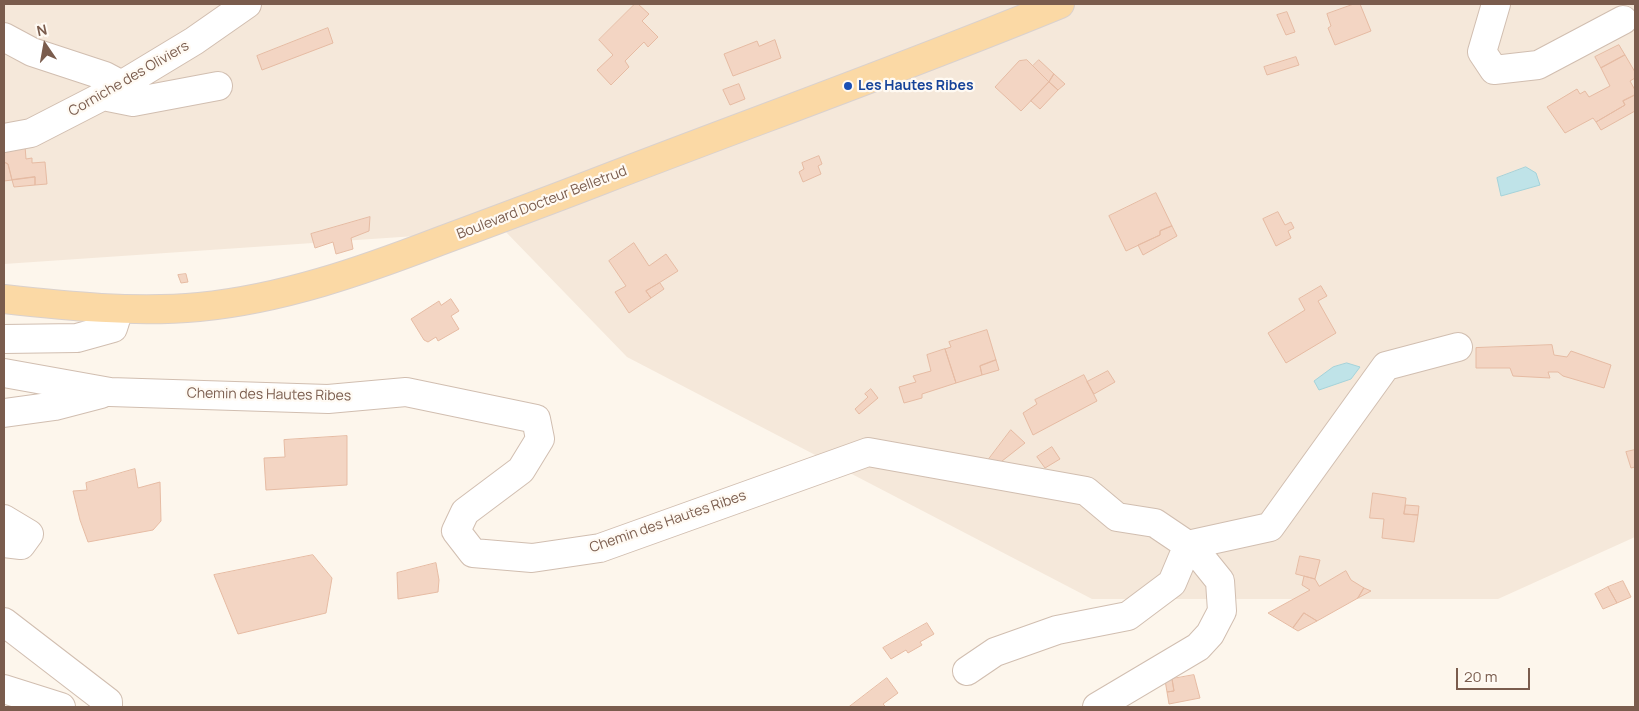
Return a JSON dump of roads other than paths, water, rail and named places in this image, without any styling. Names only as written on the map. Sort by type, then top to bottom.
[{"type":"main road","name":"Boulevard Docteur Belletrud","points":[[4,299],[137,310],[199,307],[252,299],[315,285],[373,266],[982,36],[1060,4]]},
{"type":"street","name":"Corniche des Oliviers","points":[[4,138],[31,133],[111,90],[194,41],[246,4]]},
{"type":"street","points":[[1496,4],[1482,52],[1494,70],[1538,65],[1623,20]]},
{"type":"street","points":[[4,37],[32,52],[106,76],[111,90],[133,102],[218,86]]},
{"type":"street","points":[[4,339],[77,338],[113,328],[119,309]]},
{"type":"street","points":[[967,671],[995,652],[1057,630],[1128,616],[1172,583],[1188,545],[1270,527],[1386,366],[1458,347]]},
{"type":"street","name":"Chemin des Hautes Ribes","points":[[4,374],[110,392],[328,398],[406,392],[536,418],[540,438],[520,470],[465,512],[456,531],[473,553],[532,558],[600,548],[868,452],[1086,491],[1117,517],[1155,523],[1195,550],[1220,581],[1222,611],[1210,634],[1198,646],[1097,707]]},
{"type":"street","points":[[4,414],[55,406],[110,392]]},
{"type":"street","points":[[4,519],[29,534],[21,545],[4,543]]},
{"type":"street","points":[[4,622],[108,702],[108,707]]},
{"type":"street","points":[[4,689],[62,707]]},
{"type":"water","points":[[1526,167],[1536,173],[1540,185],[1501,196],[1497,178]]},
{"type":"water","points":[[1347,363],[1360,367],[1351,379],[1319,390],[1314,381],[1333,367]]},
{"type":"place","name":"Les Hautes Ribes","points":[[848,86]]}]
